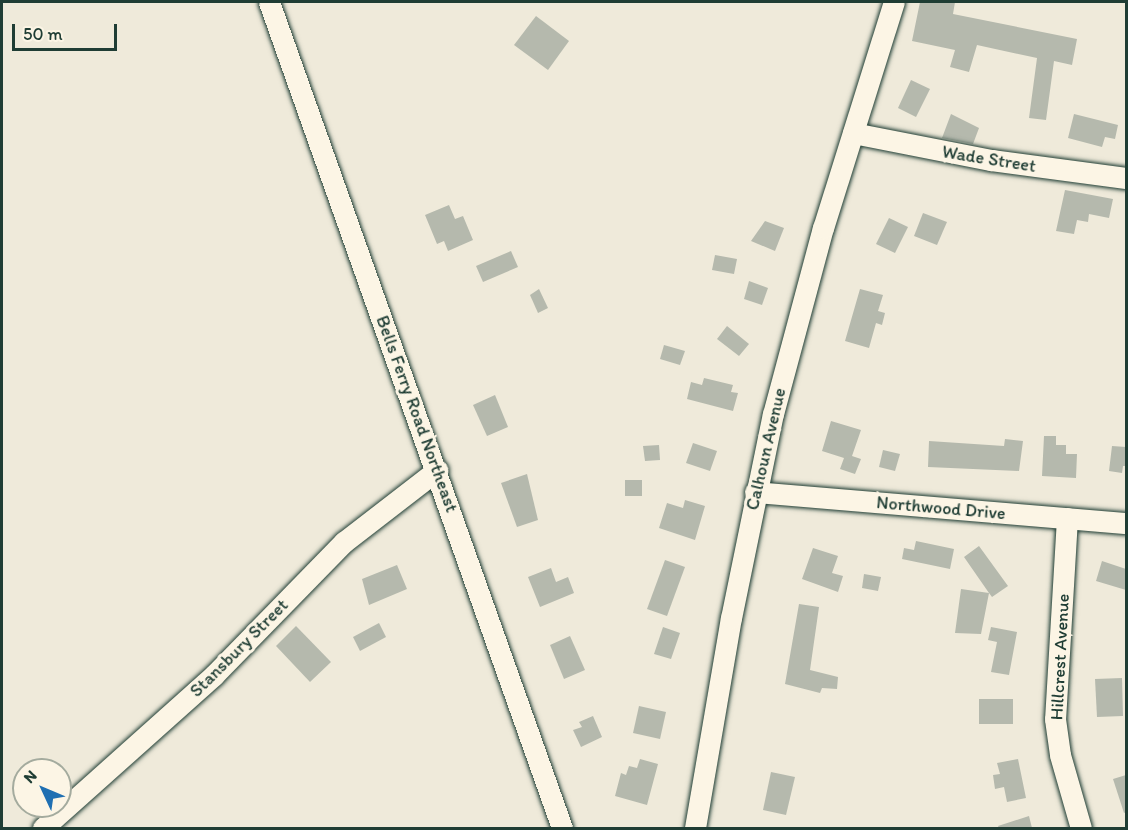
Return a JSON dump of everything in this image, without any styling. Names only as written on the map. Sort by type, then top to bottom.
[{"type":"street","name":"Bells Ferry Road Northeast","points":[[269,2],[437,470],[562,828]]},
{"type":"street","name":"Calhoun Avenue","points":[[695,828],[755,492],[818,249],[894,2]]},
{"type":"street","name":"Wade Street","points":[[853,133],[991,160],[1126,178]]},
{"type":"street","name":"Stansbury Street","points":[[43,828],[214,675],[344,542],[437,470]]},
{"type":"street","name":"Northwood Drive","points":[[755,492],[1126,523]]},
{"type":"street","name":"Hillcrest Avenue","points":[[1067,518],[1055,719],[1060,755],[1081,828]]},
{"type":"building","points":[[920,2],[955,2],[953,14],[1077,39],[1072,65],[1054,61],[1046,120],[1029,118],[1037,58],[977,45],[969,72],[950,67],[955,50],[912,41]]},
{"type":"building","points":[[536,16],[569,41],[548,70],[514,45]]},
{"type":"building","points":[[911,80],[930,89],[916,117],[898,108]]},
{"type":"building","points":[[951,114],[979,128],[973,144],[942,138]]},
{"type":"building","points":[[1074,114],[1118,125],[1115,139],[1105,137],[1102,147],[1068,138]]},
{"type":"building","points":[[1065,190],[1113,199],[1109,218],[1089,214],[1088,222],[1077,220],[1074,234],[1056,231]]},
{"type":"building","points":[[449,205],[455,219],[463,216],[473,240],[448,251],[444,241],[437,244],[425,215]]},
{"type":"building","points":[[923,213],[947,222],[937,245],[914,236]]},
{"type":"building","points":[[889,218],[908,227],[895,253],[876,244]]},
{"type":"building","points":[[765,221],[784,228],[775,251],[751,241]]},
{"type":"building","points":[[511,251],[518,267],[483,282],[476,266]]},
{"type":"building","points":[[715,255],[737,259],[734,274],[712,270]]},
{"type":"building","points":[[749,281],[768,288],[762,305],[744,299]]},
{"type":"building","points":[[539,289],[548,308],[538,313],[530,295]]},
{"type":"building","points":[[860,289],[883,295],[878,311],[885,313],[882,325],[876,323],[869,348],[845,341]]},
{"type":"building","points":[[727,326],[749,344],[739,356],[717,339]]},
{"type":"building","points":[[664,345],[685,351],[680,365],[660,359]]},
{"type":"building","points":[[704,378],[733,385],[731,392],[738,393],[733,411],[687,399],[691,382],[702,385]]},
{"type":"building","points":[[495,395],[508,427],[487,436],[473,405]]},
{"type":"building","points":[[831,421],[861,430],[852,456],[861,459],[855,474],[840,469],[844,458],[822,451]]},
{"type":"building","points":[[1044,436],[1056,436],[1056,445],[1066,445],[1066,454],[1077,454],[1076,478],[1042,476]]},
{"type":"building","points":[[1005,439],[1023,441],[1019,471],[928,467],[929,441],[1004,446]]},
{"type":"building","points":[[693,443],[717,451],[710,471],[686,463]]},
{"type":"building","points":[[659,445],[660,460],[645,461],[643,446]]},
{"type":"building","points":[[1112,446],[1126,447],[1126,466],[1123,466],[1122,473],[1109,471]]},
{"type":"building","points":[[883,450],[900,454],[895,471],[879,467]]},
{"type":"building","points":[[527,474],[538,520],[517,527],[501,483]]},
{"type":"building","points":[[625,480],[642,480],[642,496],[625,496]]},
{"type":"building","points":[[685,500],[705,506],[695,540],[659,528],[667,503],[683,508]]},
{"type":"building","points":[[916,541],[954,549],[950,569],[902,559],[904,548],[914,550]]},
{"type":"building","points":[[979,546],[1008,586],[992,597],[964,557]]},
{"type":"building","points":[[813,548],[838,556],[832,573],[843,576],[838,592],[802,579]]},
{"type":"building","points":[[665,560],[685,567],[667,616],[647,609]]},
{"type":"building","points":[[1102,561],[1126,569],[1126,590],[1096,581]]},
{"type":"building","points":[[397,565],[407,589],[369,605],[362,579]]},
{"type":"building","points":[[551,568],[556,582],[568,577],[574,593],[540,607],[528,577]]},
{"type":"building","points":[[864,574],[881,577],[878,591],[862,588]]},
{"type":"building","points":[[961,589],[989,593],[981,634],[955,633]]},
{"type":"building","points":[[799,604],[819,607],[810,670],[838,677],[837,689],[822,688],[820,693],[785,684]]},
{"type":"building","points":[[379,623],[386,637],[360,651],[353,637]]},
{"type":"building","points":[[296,626],[331,662],[310,682],[276,646]]},
{"type":"building","points":[[663,627],[680,633],[671,659],[654,654]]},
{"type":"building","points":[[991,627],[1017,632],[1009,675],[991,672],[997,642],[988,640]]},
{"type":"building","points":[[570,636],[585,670],[564,679],[550,645]]},
{"type":"building","points":[[1122,678],[1123,716],[1097,717],[1095,679]]},
{"type":"building","points":[[979,699],[1013,699],[1013,724],[979,724]]},
{"type":"building","points":[[639,706],[666,712],[660,739],[633,733]]},
{"type":"building","points":[[593,716],[602,737],[581,747],[573,730],[582,727],[579,722]]},
{"type":"building","points":[[640,759],[658,764],[647,805],[615,796],[621,773],[626,775],[629,766],[637,768]]},
{"type":"building","points":[[1018,759],[1026,798],[1007,802],[1004,787],[995,789],[993,775],[1000,774],[997,763]]},
{"type":"building","points":[[771,772],[795,777],[786,815],[763,810]]},
{"type":"building","points":[[1126,775],[1126,812],[1124,813],[1113,779]]},
{"type":"building","points":[[1029,816],[1032,828],[999,828],[998,826]]}]
